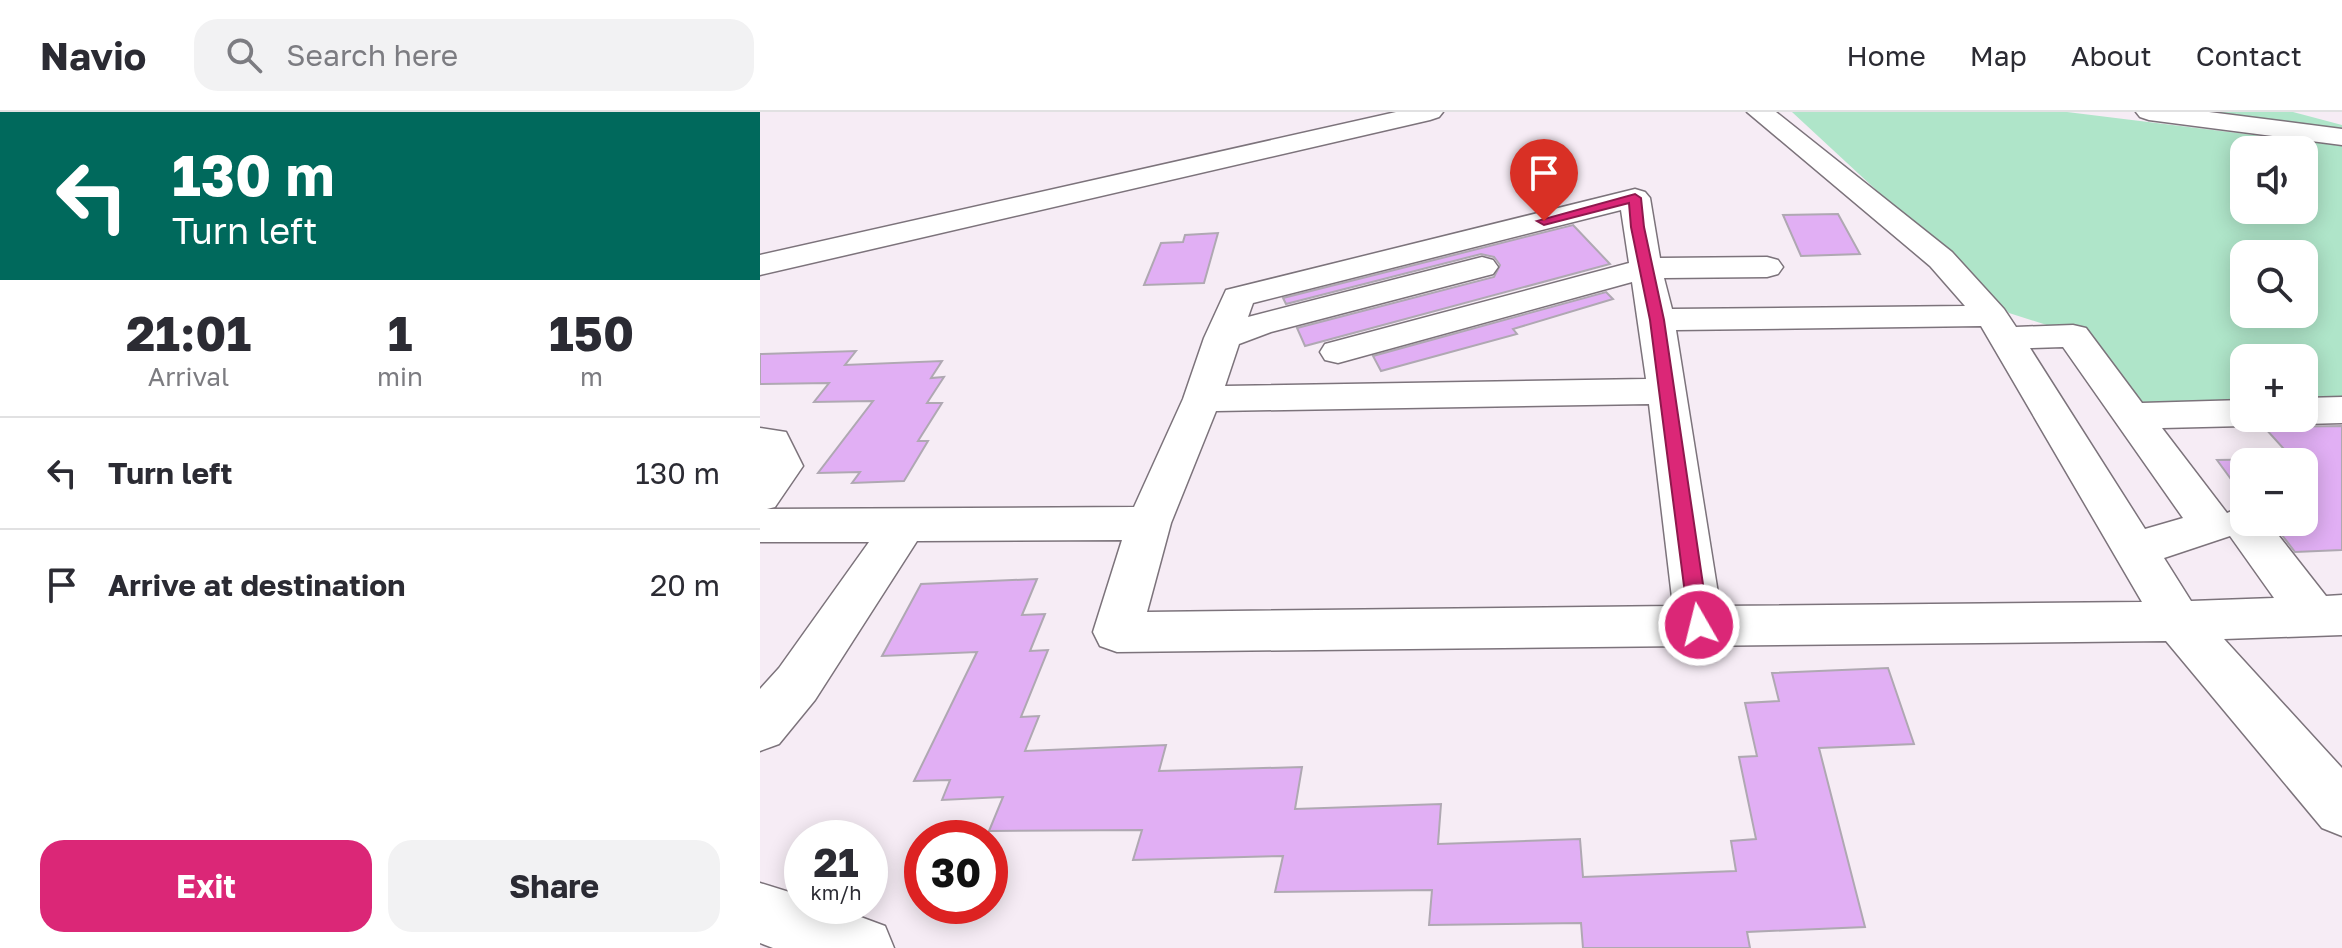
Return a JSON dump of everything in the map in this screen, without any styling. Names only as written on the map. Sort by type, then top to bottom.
[{"type":"street","points":[[760,265],[1430,112]]},
{"type":"street","points":[[1760,112],[1941,259],[1998,327],[2178,621],[2342,809]]},
{"type":"street","points":[[2149,112],[2342,137]]},
{"type":"street","points":[[1699,625],[1657,320],[1637,227],[1259,325],[1222,338],[1202,399],[1149,523],[1117,632],[2178,621],[2328,615]]},
{"type":"street","points":[[1338,352],[1648,268],[1767,267]]},
{"type":"street","points":[[1657,320],[1998,327],[2073,336],[2213,527],[2134,549]]},
{"type":"street","points":[[1202,399],[1667,391]]},
{"type":"street","points":[[2318,411],[2342,410]]},
{"type":"street","points":[[2132,416],[2230,413]]},
{"type":"street","points":[[760,442],[772,442],[782,466],[760,496]]},
{"type":"street","points":[[2198,460],[2230,503]]},
{"type":"street","points":[[760,526],[1149,523]]},
{"type":"street","points":[[760,727],[797,684],[904,526]]},
{"type":"street","points":[[2257,536],[2328,615]]},
{"type":"street","points":[[760,913],[863,948]]},
{"type":"green space","points":[[1792,112],[2067,112],[2261,136],[2230,136],[2230,224],[2318,224],[2318,143],[2342,146],[2342,405],[2318,406],[2318,344],[2230,344],[2230,408],[2136,411],[2084,337],[2009,313]]},
{"type":"green space","points":[[2176,112],[2293,112],[2342,125],[2342,131]]},
{"type":"building","points":[[1838,214],[1860,254],[1801,256],[1783,215]]},
{"type":"building","points":[[1573,225],[1610,264],[1305,346],[1297,328],[1494,277],[1500,265],[1494,257],[1481,254],[1286,304],[1283,298]]},
{"type":"building","points":[[1218,233],[1204,283],[1144,285],[1161,243],[1183,242],[1185,235]]},
{"type":"building","points":[[1606,292],[1613,299],[1513,329],[1517,334],[1381,371],[1373,356]]},
{"type":"building","points":[[856,351],[845,365],[942,361],[931,378],[944,377],[927,403],[942,403],[918,441],[928,441],[904,481],[852,483],[860,472],[818,473],[873,401],[814,402],[829,383],[760,384],[760,354]]},
{"type":"building","points":[[2318,426],[2342,426],[2342,550],[2295,552],[2283,536],[2318,536],[2318,448],[2283,448],[2269,432],[2318,432]]},
{"type":"building","points":[[2217,460],[2230,460],[2230,478]]},
{"type":"building","points":[[1037,579],[1022,615],[1045,614],[1030,651],[1048,650],[1021,717],[1039,716],[1025,751],[1166,745],[1159,771],[1302,767],[1295,809],[1441,804],[1438,844],[1580,839],[1583,877],[1736,871],[1731,841],[1756,839],[1739,757],[1757,756],[1745,703],[1779,701],[1772,673],[1888,668],[1914,744],[1819,748],[1865,927],[1747,932],[1750,948],[1583,948],[1581,923],[1429,925],[1432,890],[1275,892],[1283,856],[1133,860],[1142,830],[1008,831],[1008,820],[994,820],[1003,797],[942,800],[950,780],[914,781],[977,652],[882,656],[921,584]]},
{"type":"route","points":[[1544,221],[1635,198],[1637,227],[1657,320],[1699,625]]}]
